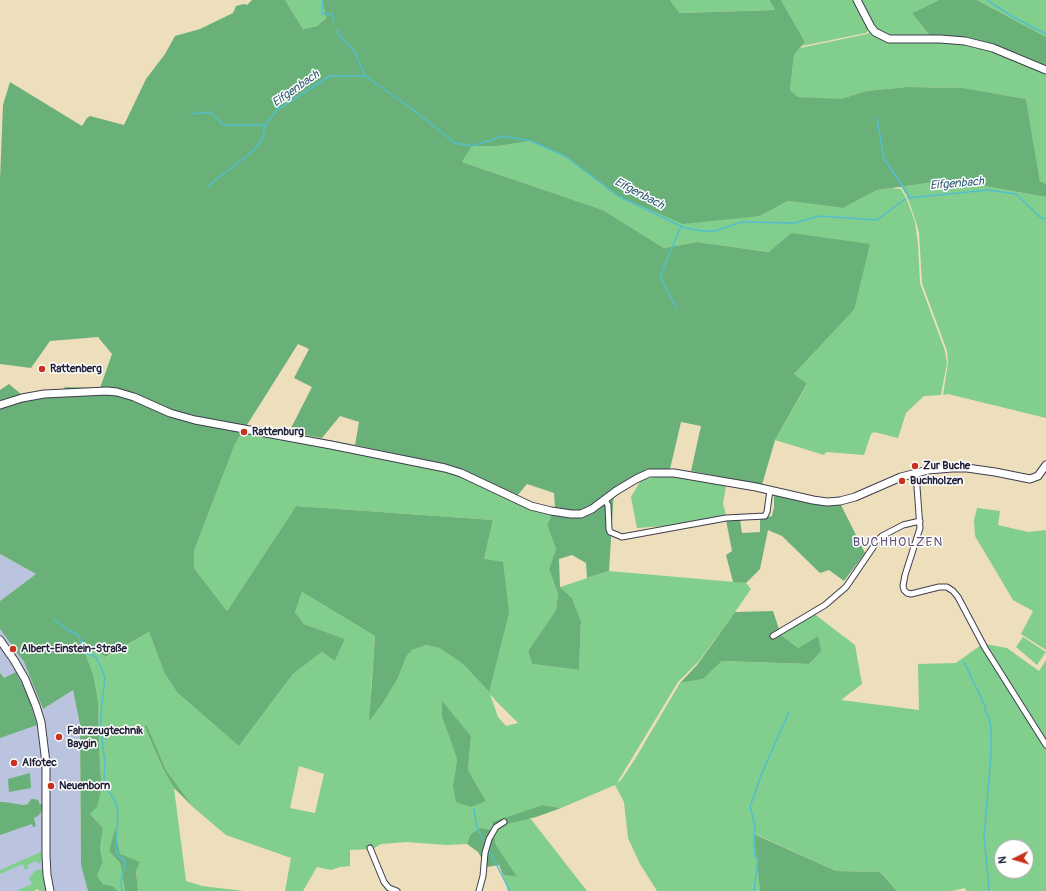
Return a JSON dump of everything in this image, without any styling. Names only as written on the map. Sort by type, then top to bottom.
[{"type":"street","points":[[857,0],[875,32],[889,39],[940,39],[965,41],[993,48],[1046,70]]},
{"type":"street","points":[[0,405],[44,394],[101,391],[117,392],[134,397],[170,413],[195,420],[445,468],[543,510],[577,514],[592,509],[636,479],[649,473],[665,472],[723,481],[827,502],[840,501],[855,497],[901,477],[937,469],[958,468],[995,472],[1030,479],[1038,476],[1046,465]]},
{"type":"street","points":[[916,473],[920,528],[905,575],[903,586],[904,592],[914,594],[942,586],[953,591],[958,597],[977,635],[1046,745]]},
{"type":"street","points":[[605,500],[608,505],[610,532],[622,536],[726,518],[763,517],[766,514],[770,490]]},
{"type":"street","points":[[773,636],[825,605],[846,587],[882,536],[903,525],[920,521]]},
{"type":"street","points":[[0,640],[25,679],[34,700],[40,722],[46,763],[46,856],[50,891]]},
{"type":"street","points":[[478,891],[483,876],[485,853],[489,839],[496,827],[504,822]]},
{"type":"street","points":[[370,848],[384,882],[389,888],[396,891]]},
{"type":"shaded area","points":[[0,554],[36,574],[0,601]]},
{"type":"shaded area","points":[[0,629],[24,662],[43,709],[73,689],[80,725],[81,865],[88,891],[46,891],[44,884],[27,891],[0,891]]},
{"type":"green space","points":[[252,0],[285,0],[303,29],[317,26],[326,18],[322,0],[670,0],[679,13],[775,10],[769,0],[781,0],[805,42],[794,55],[790,90],[798,97],[841,99],[866,91],[907,87],[963,88],[1026,99],[1040,181],[1046,184],[1046,197],[950,180],[877,190],[843,208],[788,201],[760,216],[683,224],[618,196],[565,156],[531,141],[498,146],[472,146],[462,162],[603,210],[664,248],[697,242],[769,252],[791,233],[870,244],[854,310],[794,374],[807,384],[775,440],[762,485],[691,471],[701,426],[681,422],[670,469],[649,471],[614,490],[609,571],[587,578],[586,563],[572,555],[559,559],[560,587],[572,598],[581,621],[579,670],[532,664],[528,651],[556,610],[558,594],[549,569],[556,549],[547,525],[555,508],[554,493],[527,484],[516,497],[453,466],[355,445],[359,422],[340,416],[322,438],[289,432],[312,387],[294,378],[309,349],[298,344],[235,444],[194,551],[194,568],[227,611],[296,506],[493,520],[484,559],[503,562],[509,613],[489,692],[463,664],[439,648],[426,645],[412,650],[406,657],[398,678],[383,703],[369,722],[375,636],[302,592],[295,612],[304,624],[345,639],[335,661],[322,652],[293,674],[239,746],[177,692],[164,672],[149,632],[106,657],[80,640],[93,675],[98,702],[102,786],[97,807],[90,814],[103,828],[100,849],[103,862],[97,876],[103,884],[113,886],[118,891],[88,891],[81,865],[80,725],[73,690],[43,709],[24,662],[0,629],[0,601],[36,574],[0,554],[0,390],[9,384],[28,400],[60,396],[65,387],[100,388],[112,354],[98,337],[50,341],[31,368],[0,364],[0,180],[3,105],[10,82],[82,126],[90,116],[124,125],[146,79],[165,54],[175,36],[200,29],[233,13],[236,6],[244,4],[247,5]]},
{"type":"green space","points":[[285,0],[322,0],[326,18],[317,26],[303,29]]},
{"type":"green space","points":[[670,0],[769,0],[775,10],[678,13]]},
{"type":"green space","points":[[781,0],[854,0],[869,30],[866,33],[802,46],[805,42]]},
{"type":"green space","points":[[859,0],[939,0],[912,13],[931,37],[893,37],[877,30]]},
{"type":"green space","points":[[939,0],[977,0],[1046,37],[1046,69],[994,47],[931,37],[912,13]]},
{"type":"green space","points":[[977,0],[1046,0],[1046,37]]},
{"type":"green space","points":[[871,31],[875,35],[965,43],[993,50],[1046,72],[1046,184],[1040,181],[1026,99],[962,88],[907,87],[866,91],[841,99],[798,97],[790,90],[794,55],[800,48],[867,34]]},
{"type":"green space","points":[[531,141],[565,156],[618,196],[760,216],[788,201],[843,208],[877,190],[891,188],[901,189],[907,200],[915,222],[920,283],[945,351],[947,363],[941,395],[924,396],[906,413],[898,438],[874,432],[871,434],[864,455],[826,452],[824,455],[775,440],[807,385],[794,374],[854,310],[791,233],[770,252],[697,242],[664,248],[603,210],[462,162],[472,146],[498,146]]},
{"type":"green space","points":[[950,180],[1046,197],[1046,418],[948,394],[943,395],[948,363],[947,351],[922,283],[919,233],[916,222],[908,199],[902,188],[898,187]]},
{"type":"green space","points":[[246,427],[289,432],[453,466],[536,506],[555,508],[547,525],[556,549],[549,569],[558,594],[556,610],[528,651],[532,664],[579,670],[581,621],[572,598],[560,587],[609,571],[746,583],[751,589],[699,661],[678,682],[617,783],[621,780],[635,759],[680,683],[703,679],[722,661],[810,664],[818,636],[798,648],[781,635],[781,633],[813,613],[855,645],[862,684],[841,700],[919,710],[918,664],[956,663],[981,645],[1046,749],[1046,891],[966,891],[965,888],[952,891],[897,891],[880,872],[836,871],[755,834],[760,891],[657,891],[640,864],[628,838],[624,802],[615,785],[561,808],[543,805],[502,825],[530,818],[587,891],[508,891],[503,875],[516,877],[496,845],[494,834],[470,835],[467,844],[447,845],[406,842],[381,844],[373,849],[350,850],[350,866],[331,870],[317,867],[303,891],[285,891],[291,858],[226,835],[194,808],[166,770],[146,726],[144,727],[163,769],[174,788],[186,881],[202,886],[244,891],[138,891],[136,870],[120,854],[115,829],[109,851],[120,863],[125,891],[118,891],[113,886],[103,884],[97,876],[103,862],[100,849],[103,828],[90,814],[102,786],[98,702],[79,639],[107,657],[149,632],[164,672],[239,746],[293,674],[322,652],[335,661],[345,639],[304,624],[295,612],[302,592],[375,636],[370,721],[398,678],[406,657],[412,650],[426,645],[439,648],[463,664],[489,692],[484,559],[493,520],[296,506],[227,611],[194,568],[194,551],[235,444]],"holes":[[[490,694],[496,701],[518,723],[506,726],[498,717]],[[442,702],[471,736],[468,770],[486,801],[453,785],[457,759],[442,717]],[[299,766],[324,774],[315,813],[290,808]]]},
{"type":"green space","points":[[670,474],[726,486],[723,504],[726,515],[664,526],[637,528],[631,497],[641,480]]},
{"type":"green space","points":[[774,494],[816,504],[841,505],[865,553],[844,581],[829,570],[820,573],[782,536],[768,530],[760,569],[746,583],[733,582],[726,555],[732,551],[726,520],[740,519],[742,533],[760,532],[760,519],[772,516]]},
{"type":"green space","points":[[977,508],[1000,511],[998,525],[1028,532],[1046,530],[1046,650],[1021,634],[1033,611],[1013,600],[975,536],[974,520]]},
{"type":"green space","points":[[773,611],[781,635],[798,648],[818,636],[821,651],[809,664],[722,661],[703,679],[680,683],[697,665],[735,612]]},
{"type":"green space","points":[[1023,637],[1046,652],[1037,665],[1016,647]]},
{"type":"green space","points":[[985,644],[1007,648],[1039,671],[1046,660],[1046,742]]},
{"type":"green space","points":[[16,672],[29,699],[37,725],[0,738],[0,673],[4,678]]},
{"type":"green space","points":[[442,701],[471,736],[468,770],[486,801],[471,807],[456,802],[453,785],[457,759],[442,717]]},
{"type":"green space","points":[[144,726],[147,726],[166,770],[194,808],[174,788],[163,769]]},
{"type":"green space","points":[[30,773],[31,788],[9,792],[8,779]]},
{"type":"green space","points":[[31,799],[35,799],[39,801],[39,804],[42,804],[42,811],[34,818],[36,826],[33,827],[32,824],[0,835],[0,802],[23,805],[28,804]]},
{"type":"green space","points":[[543,805],[561,808],[536,817],[503,825],[497,831],[492,822]]},
{"type":"green space","points":[[115,828],[120,854],[140,862],[136,870],[138,891],[125,891],[120,863],[109,851]]},
{"type":"green space","points":[[480,828],[497,831],[494,834],[496,845],[517,877],[503,875],[499,865],[487,867],[478,852],[467,844],[470,835]]},
{"type":"green space","points":[[754,834],[836,871],[880,872],[897,891],[760,891]]},
{"type":"green space","points":[[41,852],[42,860],[38,864],[36,861],[27,865],[29,868],[25,870],[23,864],[0,874],[0,870]]},
{"type":"green space","points":[[43,869],[46,891],[39,891],[38,889],[34,891],[16,891],[32,884],[29,878],[36,870]]},
{"type":"waterway","name":"Eifgenbach","points":[[323,0],[322,14],[332,14],[334,22]]},
{"type":"waterway","points":[[987,0],[1013,17],[1046,34]]},
{"type":"waterway","name":"Eifgenbach","points":[[337,30],[338,34],[355,52],[365,76],[411,108],[455,143],[472,146],[503,136],[531,141],[565,156],[618,196],[685,228],[715,231],[742,222],[795,223],[819,216],[877,220],[905,199]]},
{"type":"waterway","name":"Eifgenbach","points":[[208,186],[253,151],[262,140],[265,125],[277,110],[330,76],[365,76]]},
{"type":"waterway","name":"Eifgenbach","points":[[191,114],[211,112],[223,125],[265,125]]},
{"type":"waterway","points":[[877,118],[884,159],[910,197]]},
{"type":"waterway","name":"Eifgenbach","points":[[908,198],[988,190],[1016,194],[1041,218],[1046,219]]},
{"type":"waterway","points":[[677,309],[660,276],[681,226]]},
{"type":"waterway","points":[[54,619],[66,629],[78,635],[83,652],[96,657],[105,678],[101,712],[101,730],[105,764],[104,777],[105,785],[116,803],[118,812],[116,851],[118,856],[124,859],[125,863],[121,882],[122,891]]},
{"type":"waterway","points":[[964,662],[986,708],[985,710],[990,721],[991,729],[991,755],[984,838],[989,891]]},
{"type":"waterway","points":[[754,891],[758,859],[755,856],[755,825],[750,807],[761,775],[789,712]]},
{"type":"waterway","points":[[474,809],[477,828],[486,845]]},
{"type":"waterway","points":[[488,848],[510,891]]},
{"type":"place","name":"Rattenberg","points":[[42,369]]},
{"type":"place","name":"Rattenburg","points":[[244,432]]},
{"type":"place","name":"Zur Buche","points":[[915,466]]},
{"type":"place","name":"Buchholzen","points":[[902,481]]},
{"type":"place","name":"Albert-Einstein-Straße","points":[[13,649]]},
{"type":"place","name":"Fahrzeugtechnik Baygin","points":[[59,737]]},
{"type":"place","name":"Alfotec","points":[[14,763]]},
{"type":"place","name":"Neuenborn","points":[[51,786]]},
{"type":"district","name":"BUCHHOLZEN","points":[[898,543]]}]
